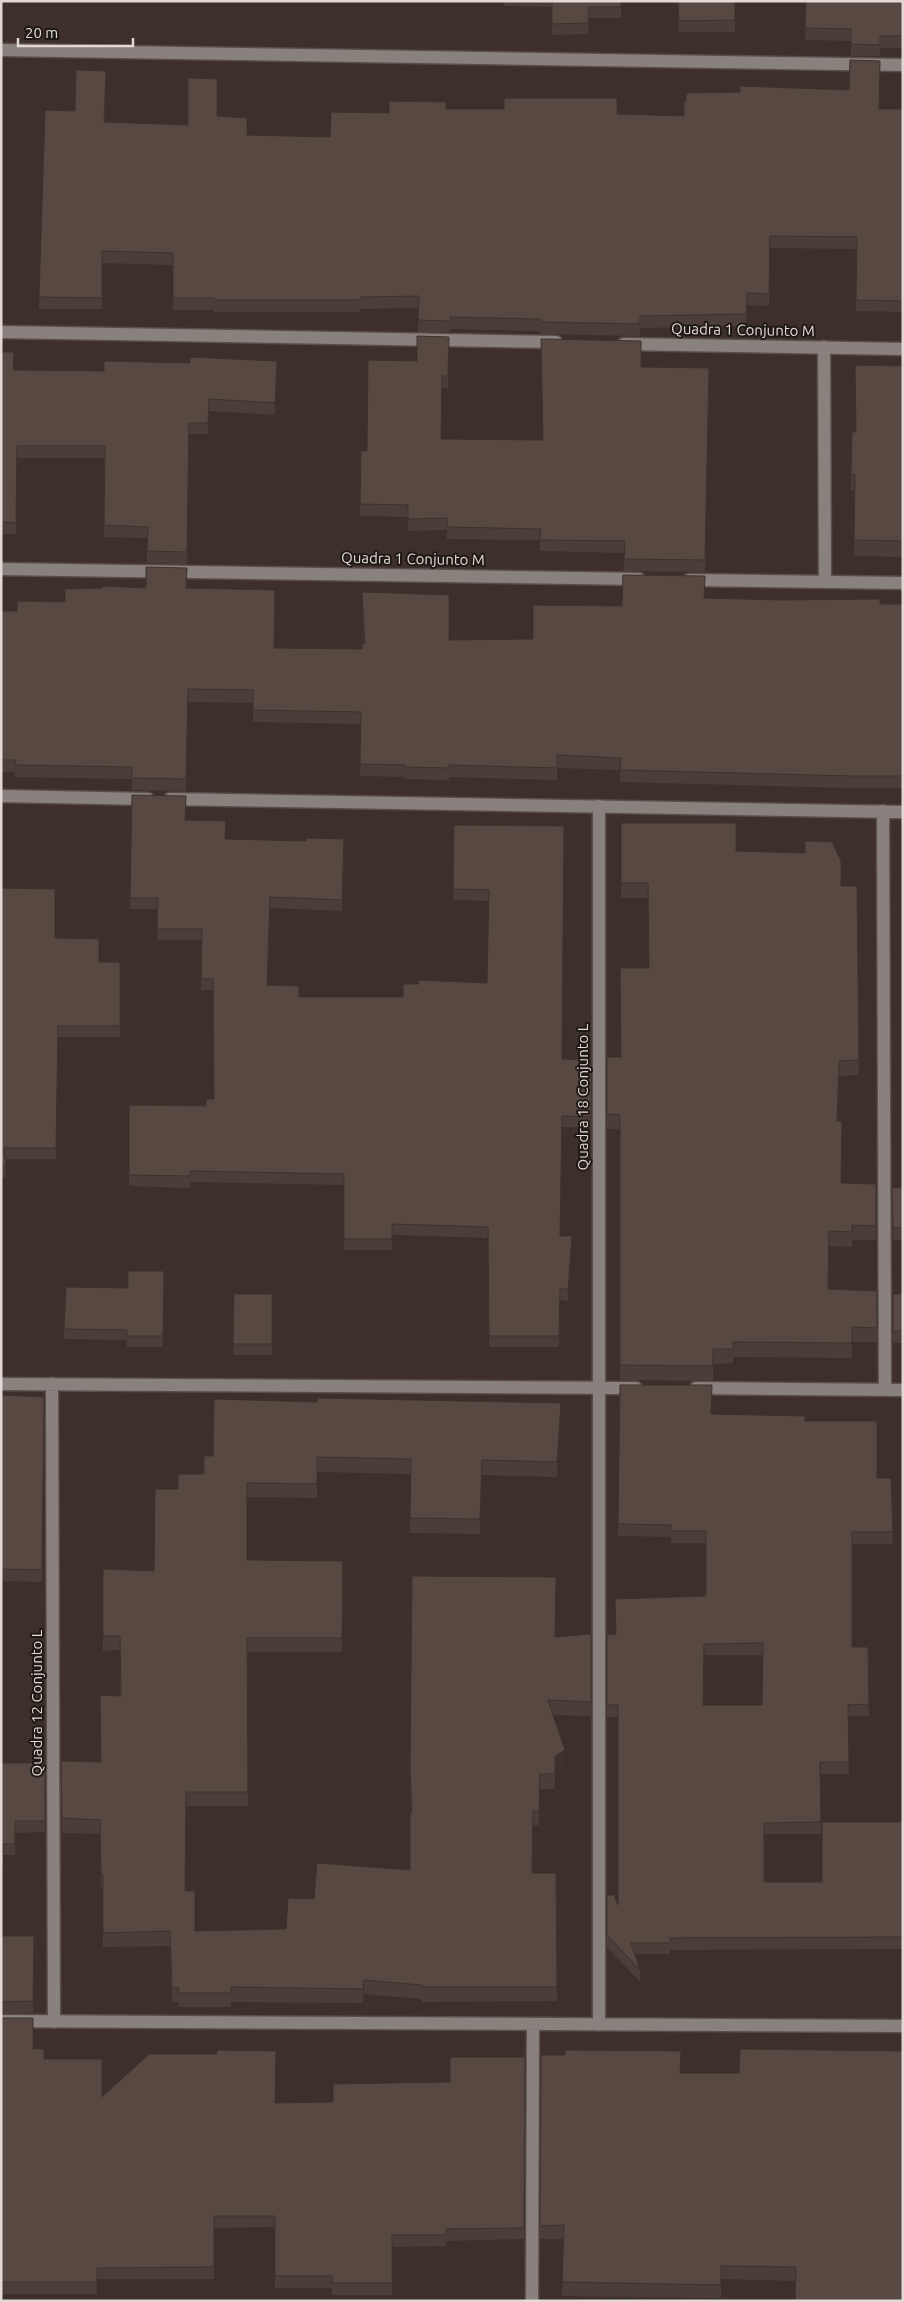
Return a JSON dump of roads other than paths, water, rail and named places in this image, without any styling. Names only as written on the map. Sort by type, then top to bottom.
[{"type":"street","points":[[1,50],[903,65]]},
{"type":"street","points":[[1,332],[566,343]]},
{"type":"street","name":"Quadra 1 Conjunto M","points":[[616,344],[903,349]]},
{"type":"street","name":"Quadra 1 Conjunto M","points":[[824,347],[825,582]]},
{"type":"street","name":"Quadra 1 Conjunto M","points":[[1,568],[656,579]]},
{"type":"street","points":[[676,579],[903,583]]},
{"type":"street","points":[[1,796],[903,812]]},
{"type":"street","name":"Quadra 18 Conjunto L","points":[[599,806],[599,2024]]},
{"type":"street","points":[[883,811],[885,1389]]},
{"type":"street","points":[[1,1384],[648,1388]]},
{"type":"street","name":"Quadra 12 Conjunto L","points":[[52,1384],[54,2022]]},
{"type":"street","points":[[688,1388],[903,1390]]},
{"type":"street","points":[[1,2021],[903,2026]]},
{"type":"street","points":[[532,2301],[533,2025]]}]
